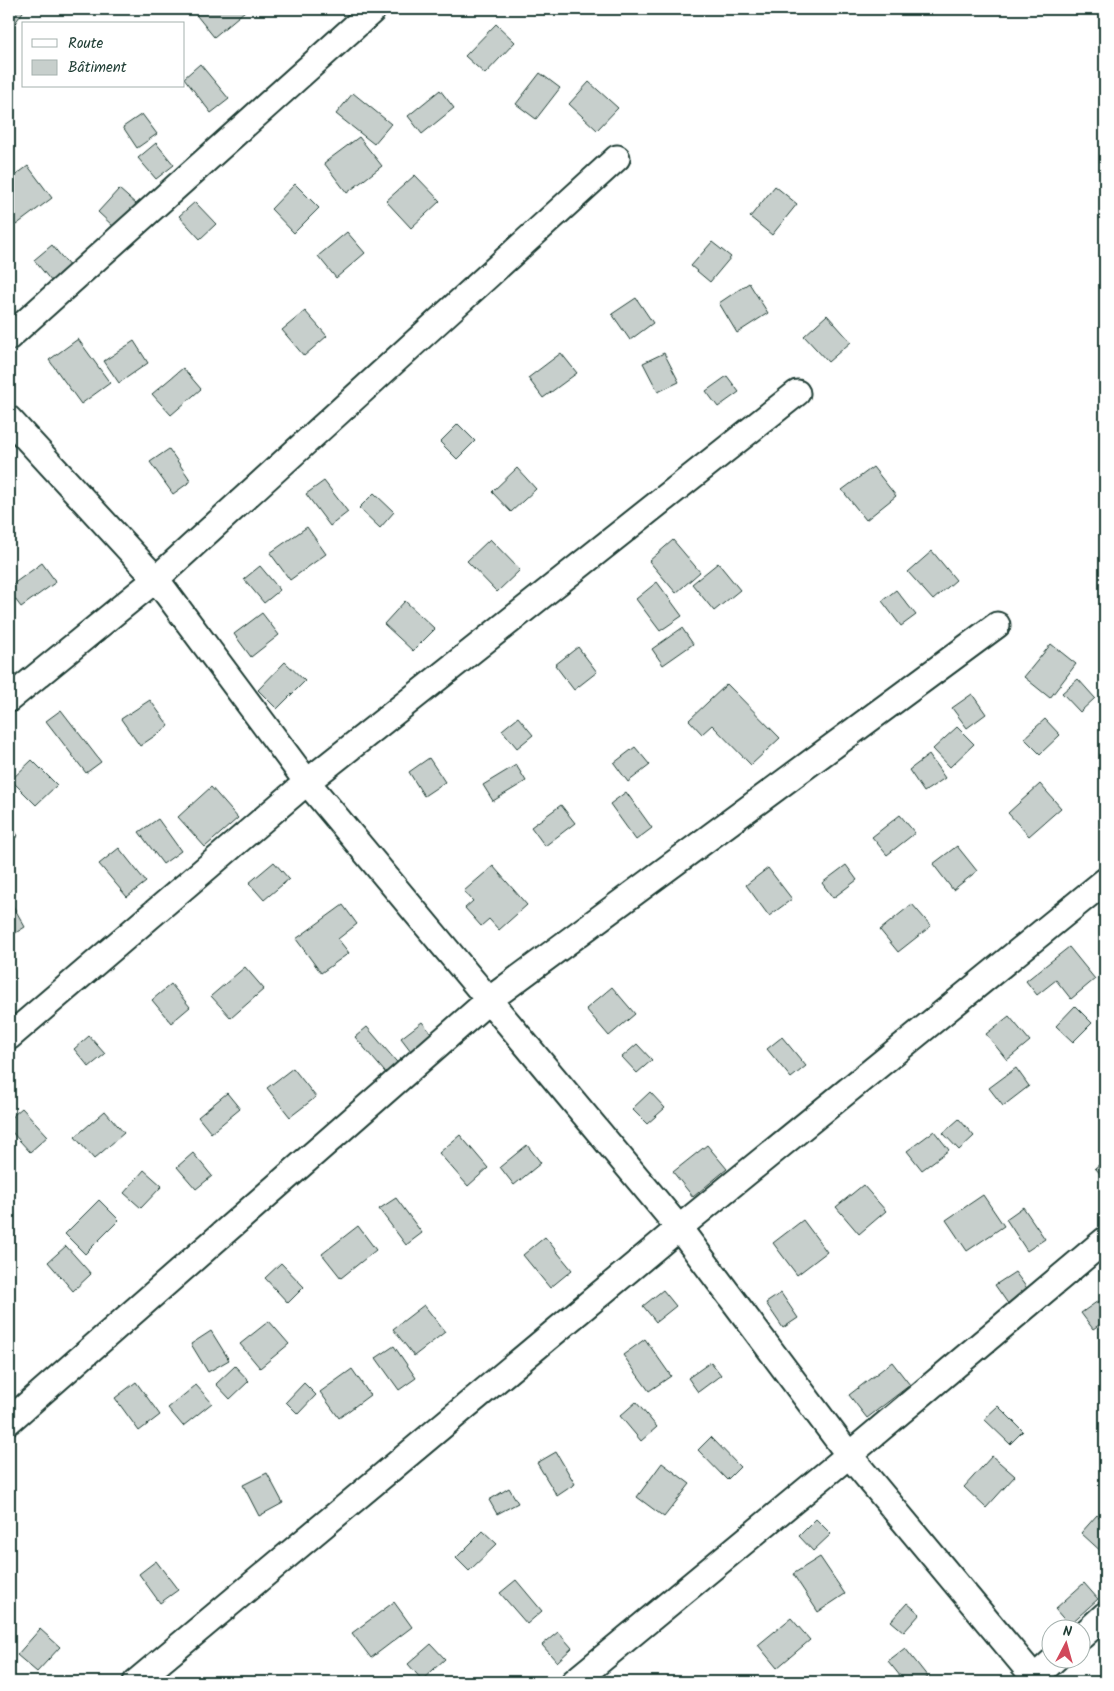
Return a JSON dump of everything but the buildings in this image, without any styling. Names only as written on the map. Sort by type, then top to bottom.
[{"type":"street","points":[[9,337],[372,11]]},
{"type":"street","points":[[9,699],[156,579],[616,158]]},
{"type":"street","points":[[9,1037],[307,782],[797,393]]},
{"type":"street","points":[[9,419],[156,579],[307,782],[679,1228],[849,1455],[1036,1680],[1047,1668]]},
{"type":"street","points":[[9,1422],[489,1000],[997,625]]},
{"type":"street","points":[[136,1682],[679,1228],[1105,881]]},
{"type":"street","points":[[574,1682],[1105,1240]]},
{"type":"street","points":[[1092,1627],[1105,1615]]}]
